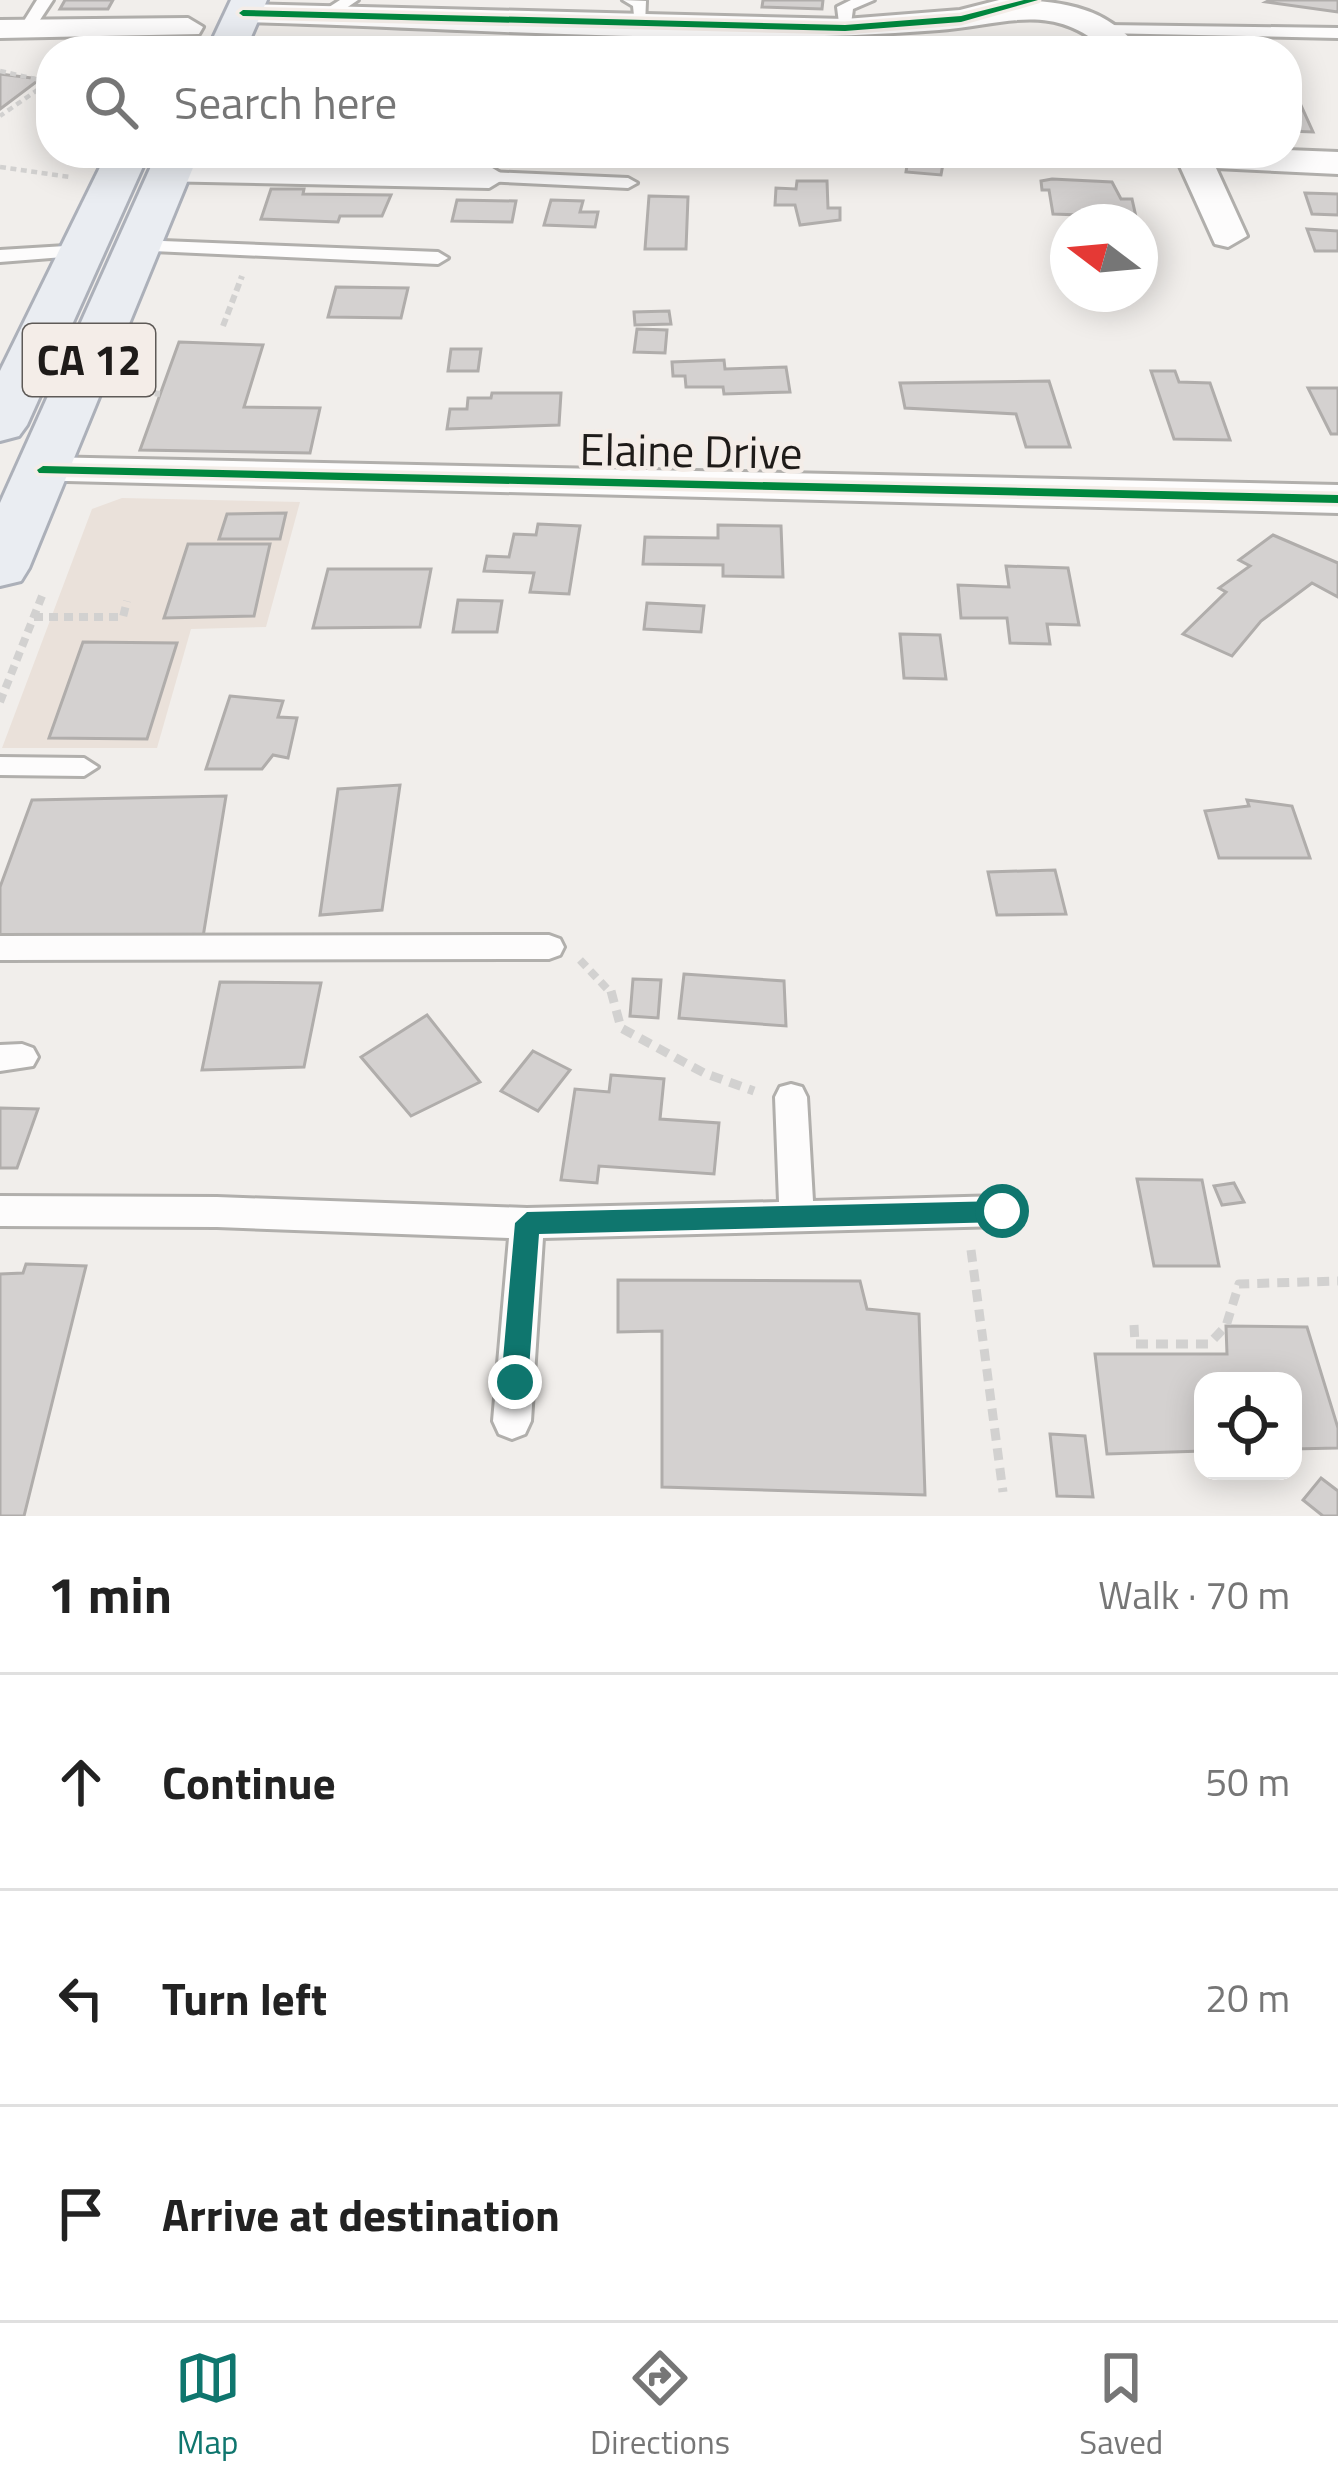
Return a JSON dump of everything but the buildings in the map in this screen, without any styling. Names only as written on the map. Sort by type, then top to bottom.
[{"type":"main road","points":[[189,26],[239,23]]},
{"type":"main road","name":"CA 12","points":[[0,425],[82,251],[145,168]]},
{"type":"main road","name":"CA 12","points":[[0,568],[138,245],[147,168]]},
{"type":"street","points":[[239,23],[339,7],[635,11],[845,28],[961,19],[1036,0],[1106,36]]},
{"type":"street","points":[[14,29],[189,26]]},
{"type":"street","points":[[1302,161],[1338,163]]},
{"type":"street","points":[[232,168],[489,177]]},
{"type":"street","points":[[1198,168],[1228,236]]},
{"type":"street","name":"Elaine Drive","points":[[43,470],[1338,499]]},
{"type":"lane","points":[[14,29],[45,0]]},
{"type":"lane","points":[[845,28],[845,7],[866,0]]},
{"type":"lane","points":[[1255,36],[1338,33]]},
{"type":"lane","points":[[489,177],[628,182]]},
{"type":"lane","points":[[138,245],[438,258]]},
{"type":"lane","points":[[0,256],[82,251]]},
{"type":"lane","points":[[0,766],[84,767]]},
{"type":"lane","points":[[0,948],[549,947]]},
{"type":"lane","points":[[790,1097],[797,1218]]},
{"type":"lane","points":[[0,1211],[217,1211],[527,1223],[1002,1211]]},
{"type":"lane","points":[[512,1421],[527,1223]]},
{"type":"path","points":[[0,71],[36,79]]},
{"type":"path","points":[[0,116],[36,91]]},
{"type":"path","points":[[0,167],[36,167]]},
{"type":"path","points":[[223,326],[258,249]]},
{"type":"path","points":[[130,389],[160,394]]},
{"type":"path","points":[[34,616],[123,617],[127,602]]},
{"type":"path","points":[[549,947],[583,961],[611,991],[621,1028],[683,1057],[725,1086],[790,1097]]},
{"type":"path","points":[[966,1213],[1003,1492]]},
{"type":"path","points":[[1134,1325],[1136,1345],[1209,1344],[1226,1326],[1239,1284],[1338,1281]]},
{"type":"shaded area","points":[[122,498],[300,502],[266,627],[191,629],[157,748],[2,748],[92,509]]},
{"type":"cycle path","points":[[243,13],[845,28],[961,19],[1034,0]]},
{"type":"cycle path","points":[[43,470],[1338,499]]},
{"type":"route","points":[[515,1382],[527,1223],[1002,1211]]}]
